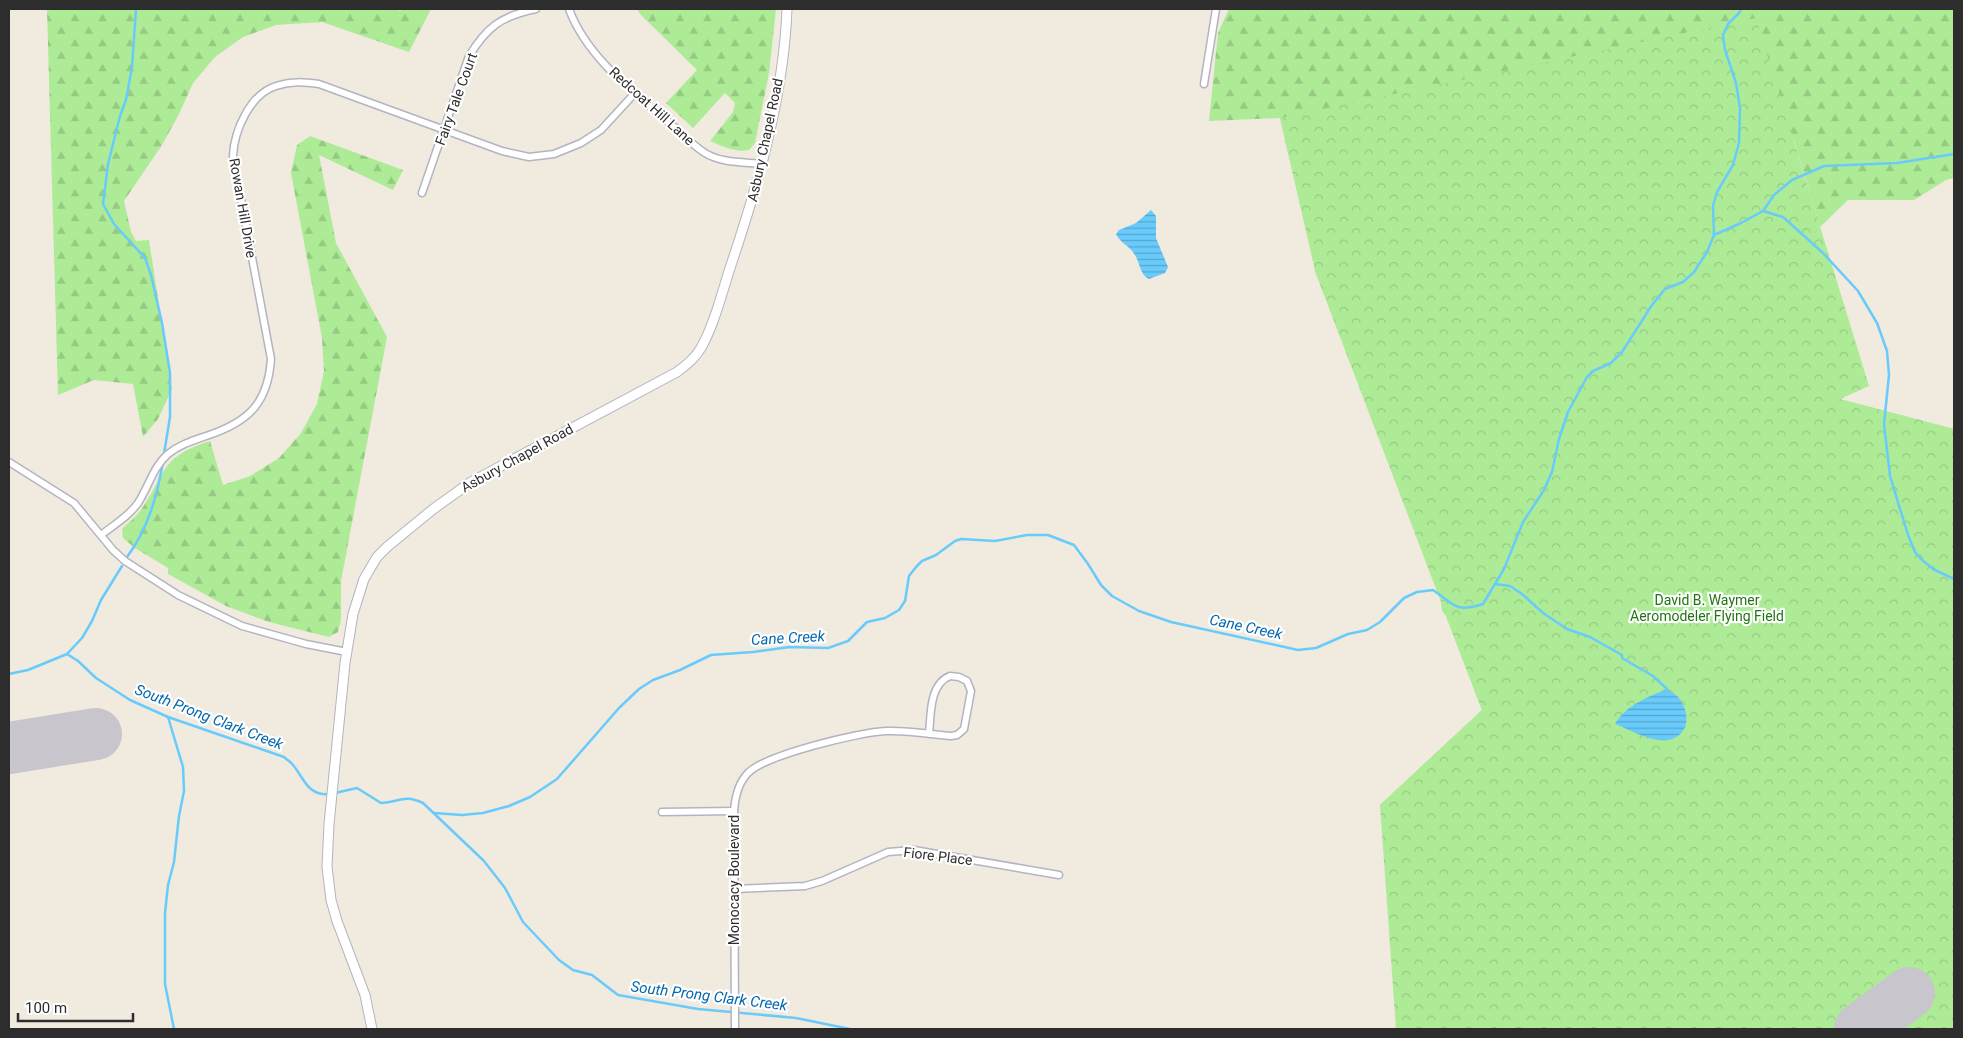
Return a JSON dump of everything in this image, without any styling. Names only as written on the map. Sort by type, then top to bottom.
[{"type":"main road","name":"Asbury Chapel Road","points":[[372,1029],[365,995],[339,927],[331,900],[327,867],[347,652],[353,614],[364,579],[377,557],[400,536],[471,482],[677,372],[693,359],[706,338],[723,290],[762,164],[783,52],[787,9]]},
{"type":"street","name":"Fairy Tale Court","points":[[422,193],[469,56],[480,37],[497,22],[518,12],[536,9]]},
{"type":"street","name":"Redcoat Hill Lane","points":[[569,9],[595,53],[635,93],[705,153],[721,160],[762,164]]},
{"type":"street","points":[[1204,84],[1216,9]]},
{"type":"street","name":"Rowan Hill Drive","points":[[101,535],[132,511],[159,463],[170,453],[187,443],[231,427],[244,419],[261,401],[266,388],[271,359],[233,168],[233,143],[239,125],[249,107],[274,87],[300,82],[319,84],[502,151],[529,157],[554,154],[581,143],[601,130],[635,93]]},
{"type":"street","points":[[9,462],[74,503],[113,550],[125,561],[172,591],[230,622],[262,632],[347,652]]},
{"type":"street","name":"Monocacy Boulevard","points":[[735,1027],[734,811],[743,780],[758,764],[806,748],[873,732],[888,731],[950,736],[957,735],[964,729],[971,691],[967,681],[959,677],[950,676],[939,682],[934,696],[928,734]]},
{"type":"street","points":[[662,812],[734,811]]},
{"type":"street","name":"Fiore Place","points":[[734,889],[805,886],[822,881],[888,852],[906,850],[934,852],[1059,875]]},
{"type":"green space","points":[[47,9],[396,9],[400,11],[402,9],[431,9],[409,52],[322,22],[276,25],[243,37],[215,57],[193,83],[162,145],[124,201],[131,232],[136,241],[149,240],[172,389],[158,419],[143,437],[133,384],[94,380],[58,395]]},
{"type":"green space","points":[[637,9],[776,9],[769,73],[755,143],[749,150],[734,150],[710,141],[733,112],[735,103],[725,93],[693,128],[666,103],[697,70]]},
{"type":"green space","points":[[1229,9],[1954,9],[1954,178],[1946,180],[1914,200],[1848,200],[1820,227],[1793,137],[1839,399],[1954,429],[1380,805],[1482,710],[1446,616],[1690,32],[1676,35],[1316,274],[1280,118],[1209,121],[1218,33]]},
{"type":"green space","name":"David B. Waymer Aeromodeler Flying Field","points":[[1756,18],[1869,386],[1840,399],[1954,429],[1954,1029],[1396,1029],[1380,805],[1482,710],[1446,616],[1442,611],[1441,602],[1316,274],[1280,118]]},
{"type":"green space","points":[[310,136],[403,170],[393,190],[319,155],[336,243],[387,337],[341,581],[341,620],[338,632],[329,637],[269,622],[226,606],[168,574],[168,568],[135,548],[123,538],[122,529],[141,510],[166,467],[182,453],[210,441],[223,485],[250,476],[279,458],[301,433],[317,404],[324,371],[322,338],[291,173],[297,145]]},
{"type":"water","points":[[1151,210],[1156,216],[1156,238],[1168,267],[1165,273],[1149,279],[1142,272],[1133,252],[1116,234],[1119,230],[1136,223]]},
{"type":"water","points":[[1667,689],[1679,698],[1686,713],[1685,728],[1676,738],[1668,740],[1654,739],[1642,736],[1615,724],[1631,707]]},
{"type":"waterway","points":[[136,9],[132,67],[126,100],[108,164],[103,204],[114,224],[145,258],[151,275],[162,323],[170,373],[170,417],[164,454]]},
{"type":"waterway","name":"Cane Creek","points":[[434,813],[462,815],[483,813],[509,806],[530,797],[557,779],[619,708],[639,689],[653,680],[680,670],[711,655],[790,647],[828,648],[848,641],[867,622],[885,618],[899,610],[905,601],[909,576],[916,567],[922,561],[936,555],[955,541],[961,539],[995,541],[1027,535],[1048,535],[1074,545],[1101,585],[1112,596],[1139,611],[1171,622],[1298,650],[1316,648],[1348,634],[1367,630],[1380,622],[1404,598],[1417,592],[1433,590],[1456,606],[1466,608],[1483,604],[1504,569],[1523,522],[1544,490],[1552,472],[1559,439],[1568,412],[1587,377],[1593,371],[1611,363],[1622,352],[1652,305],[1665,289],[1683,282],[1694,272],[1707,252],[1714,235],[1713,206],[1717,192],[1733,165],[1739,143],[1740,108],[1736,83],[1725,50],[1723,35],[1728,24],[1741,9]]},
{"type":"waterway","points":[[1714,235],[1763,211],[1774,195],[1792,180],[1824,166],[1897,163],[1954,154]]},
{"type":"waterway","points":[[1763,211],[1783,217],[1823,253],[1858,291],[1877,323],[1887,351],[1889,375],[1884,424],[1890,476],[1915,552],[1933,569],[1954,579]]},
{"type":"waterway","points":[[127,557],[141,535],[151,512],[163,462]]},
{"type":"waterway","points":[[9,674],[28,670],[67,654],[82,638],[101,600],[122,566]]},
{"type":"waterway","points":[[1495,584],[1510,586],[1543,613],[1567,629],[1590,637],[1622,655],[1622,658],[1653,676],[1667,689],[1666,692]]},
{"type":"waterway","name":"South Prong Clark Creek","points":[[67,654],[78,661],[96,678],[130,700],[168,717],[284,757],[292,764],[311,789],[322,794],[330,794]]},
{"type":"waterway","points":[[168,717],[183,767],[184,791],[165,913],[165,984],[174,1029]]},
{"type":"waterway","name":"South Prong Clark Creek","points":[[335,793],[357,788],[381,803],[406,799],[417,800],[423,803],[484,861],[505,888],[523,922],[559,960],[573,970],[592,975],[618,995],[698,1009],[796,1018],[850,1029]]},
{"type":"runway","points":[[9,748],[96,734]]},
{"type":"runway","points":[[1860,1029],[1909,993]]}]
